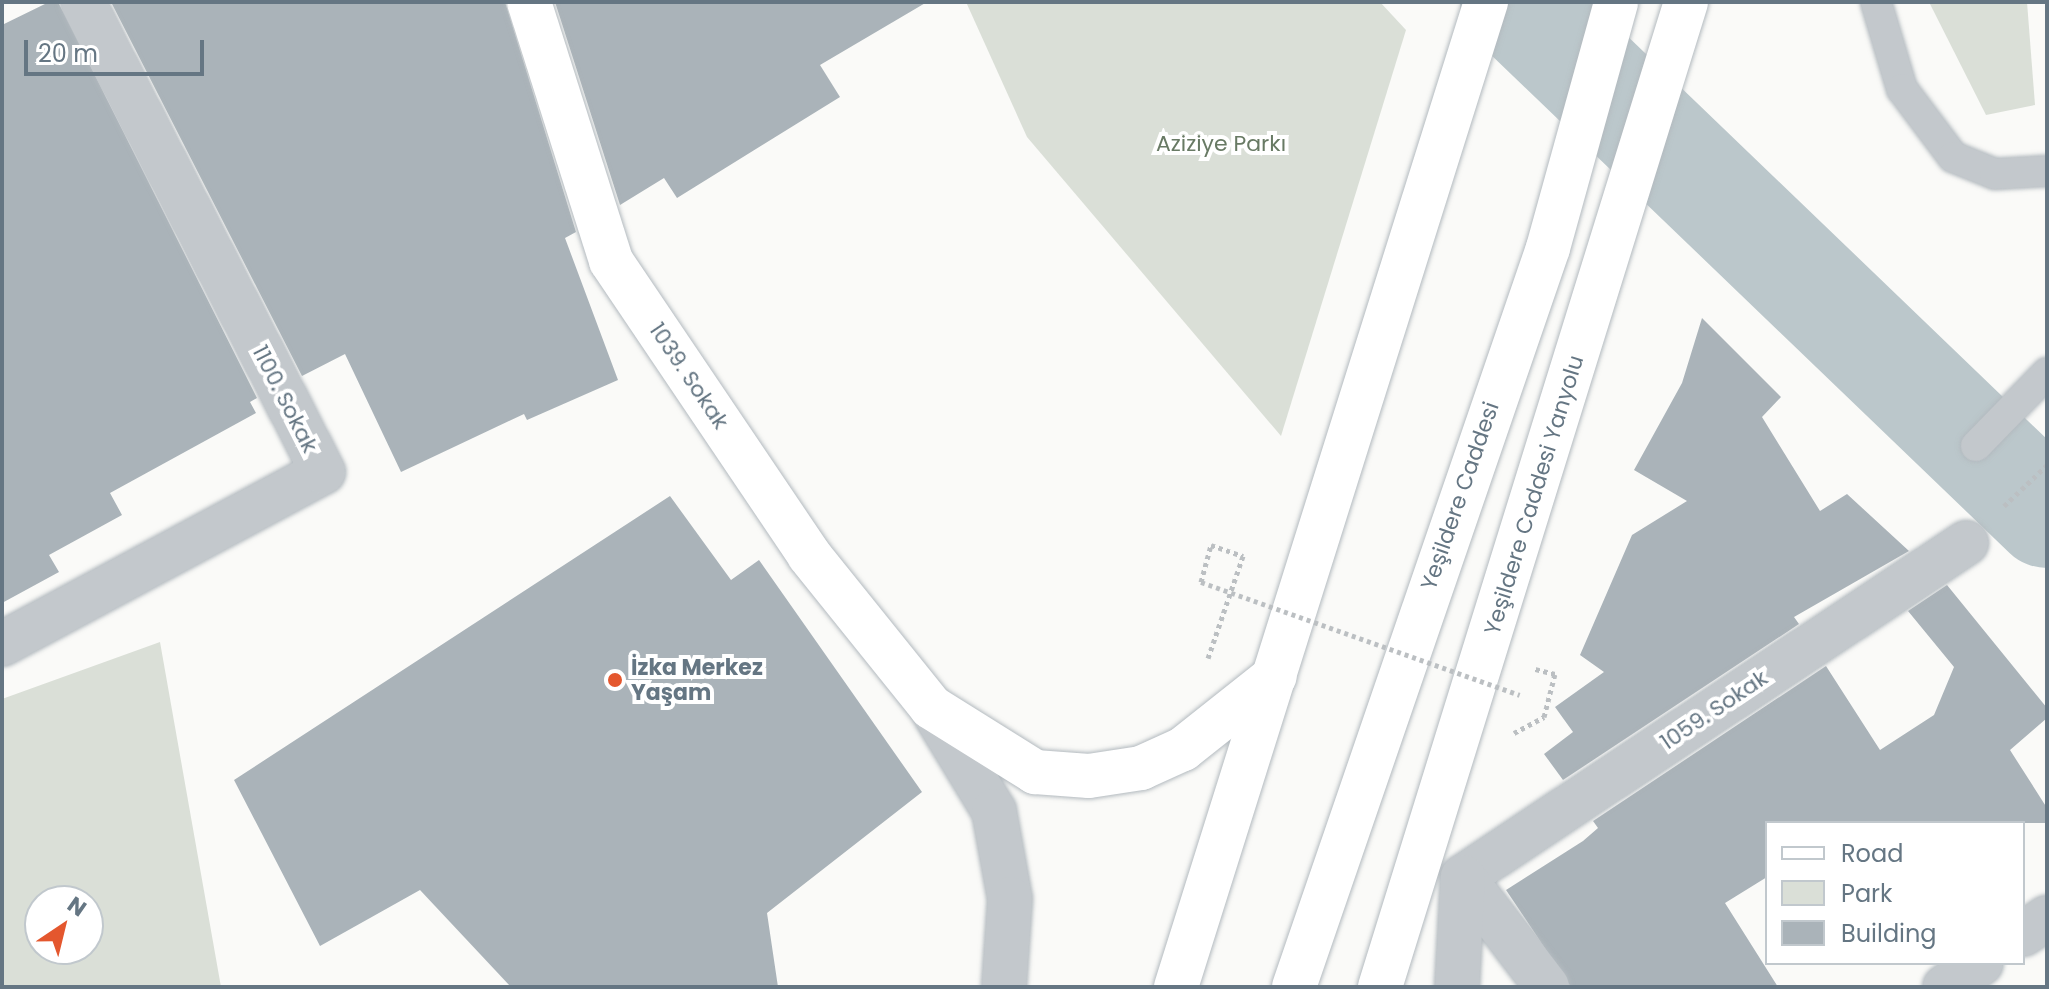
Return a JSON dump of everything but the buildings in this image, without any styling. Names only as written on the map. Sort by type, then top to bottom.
[{"type":"main road","name":"1039. Sokak","points":[[529,2],[611,261],[809,555],[931,707],[1035,772]]},
{"type":"main road","points":[[1176,987],[1486,2]]},
{"type":"main road","name":"Yeşildere Caddesi","points":[[1294,987],[1548,248],[1616,2]]},
{"type":"main road","name":"Yeşildere Caddesi Yanyolu","points":[[1380,987],[1684,6]]},
{"type":"main road","points":[[1035,772],[1141,768],[1183,749],[1275,676]]},
{"type":"street","name":"1100. Sokak","points":[[2,644],[323,472],[83,2]]},
{"type":"street","name":"1059. Sokak","points":[[1463,877],[1966,543]]},
{"type":"street","name":"1039. Sokak","points":[[931,707],[994,811],[1010,899],[1004,987]]},
{"type":"street","points":[[994,811],[1035,772]]},
{"type":"street","points":[[1457,987],[1463,877]]},
{"type":"street","points":[[1463,877],[1547,987]]},
{"type":"street","points":[[2025,933],[2047,918]]},
{"type":"street","points":[[1945,987],[1978,965]]},
{"type":"lane","points":[[1876,2],[1902,89],[1953,157],[1995,174],[2045,179]]},
{"type":"lane","points":[[1976,446],[2047,373]]},
{"type":"path","points":[[1223,620],[1243,556],[1211,545],[1201,582],[1520,695],[1527,667],[1555,674],[1544,717]]},
{"type":"green space","name":"Aziziye Parkı","points":[[966,2],[1380,2],[1406,30],[1281,436],[1027,137]]},
{"type":"green space","points":[[1929,2],[2027,2],[2035,105],[1986,115]]},
{"type":"green space","points":[[160,642],[221,987],[2,987],[2,699]]},
{"type":"waterway","points":[[1514,2],[2047,514]]},
{"type":"place","name":"İzka Merkez Yaşam","points":[[615,680]]}]
